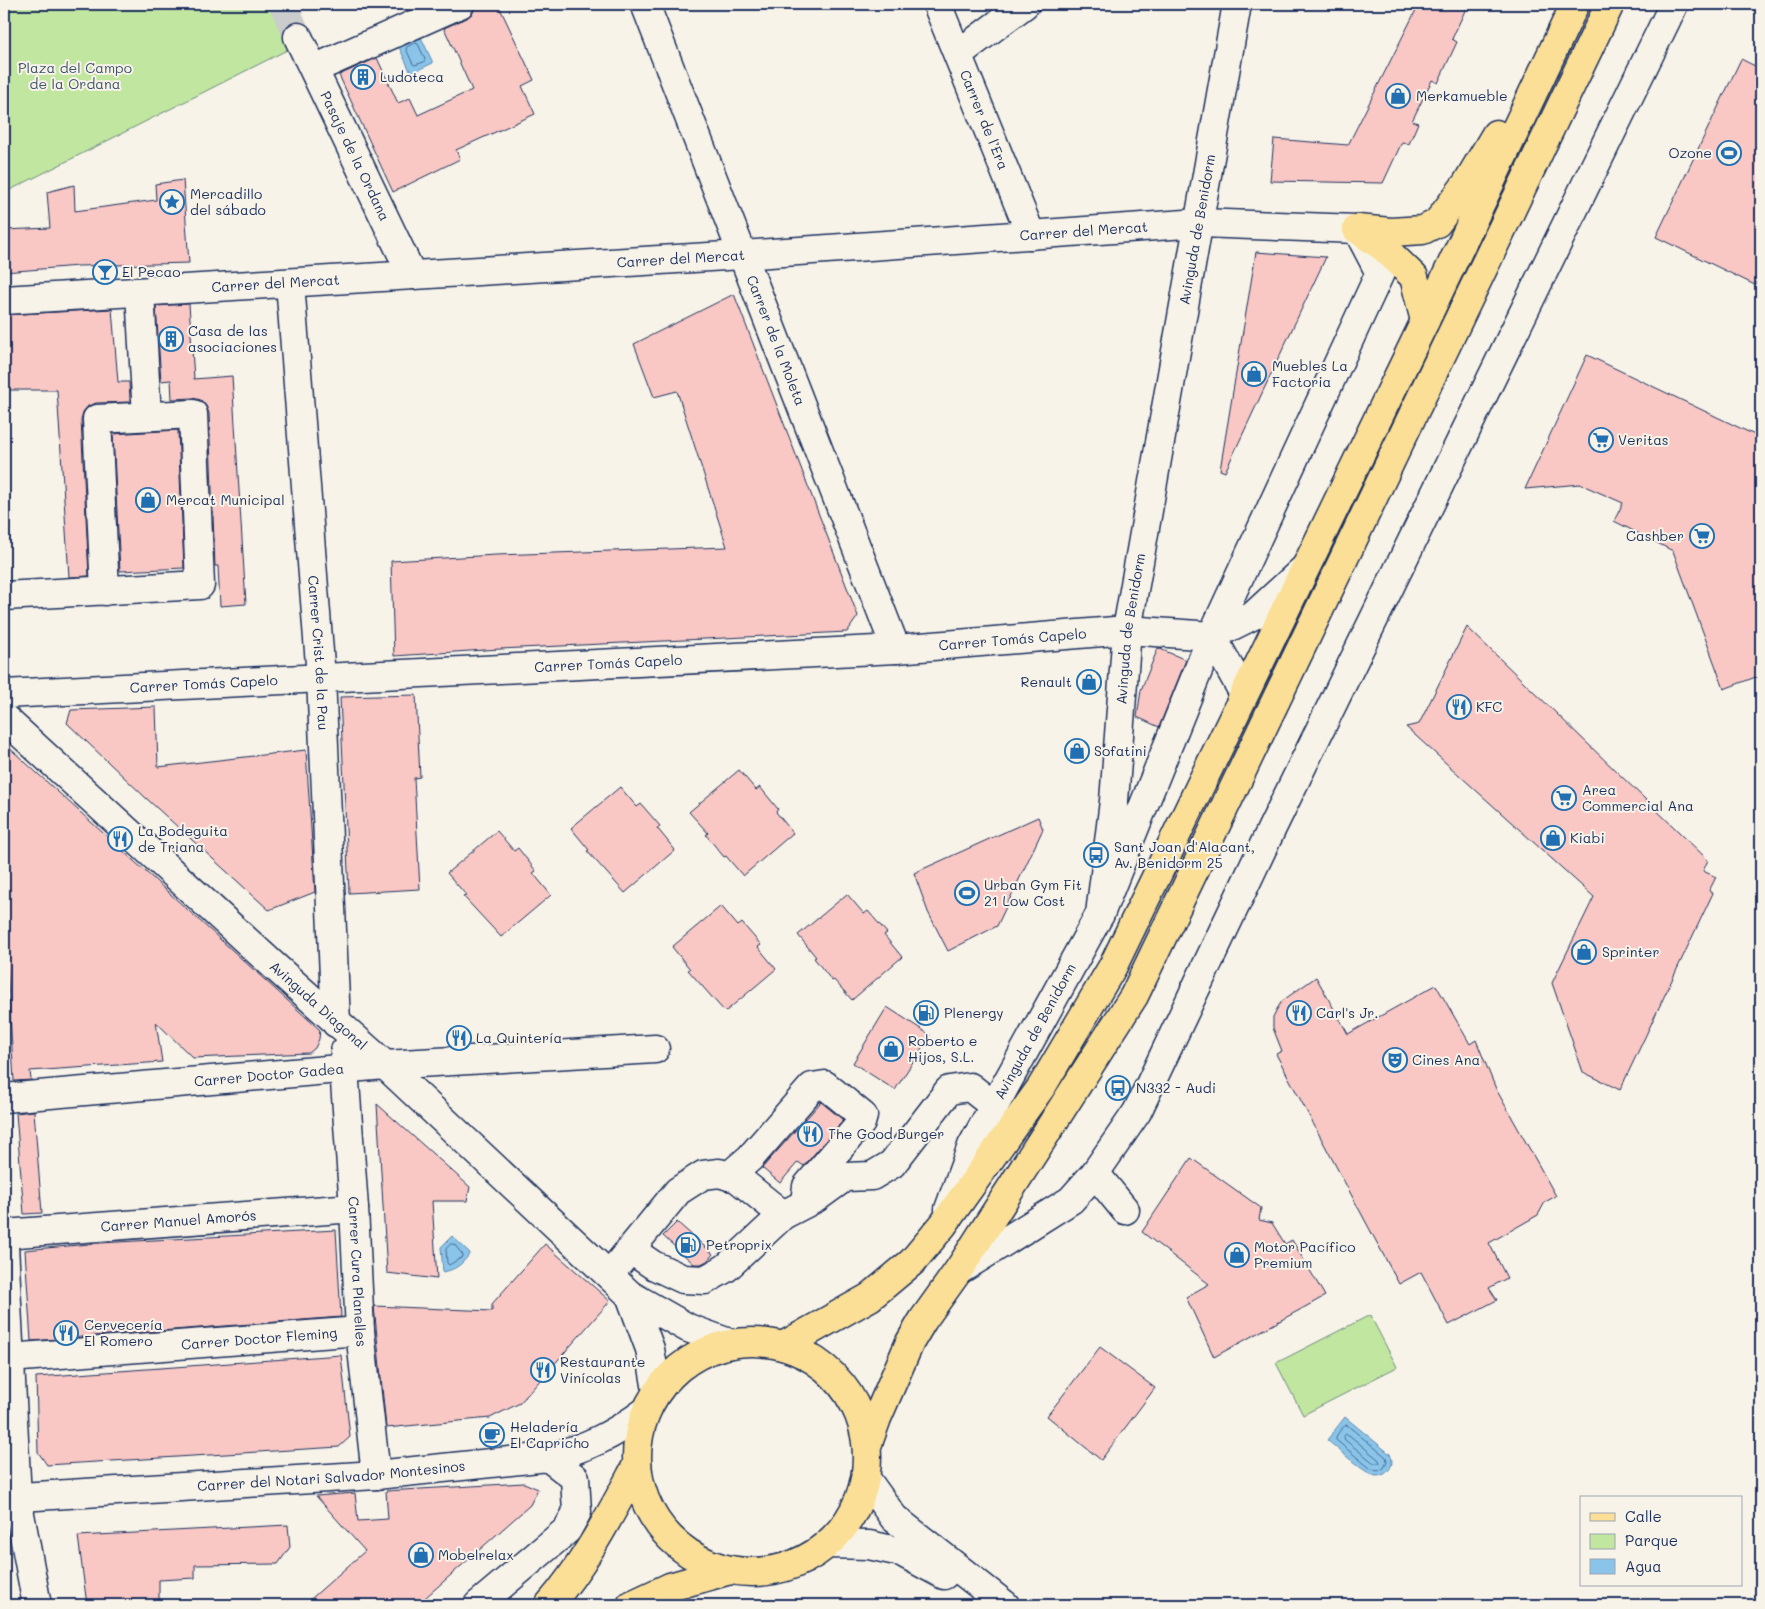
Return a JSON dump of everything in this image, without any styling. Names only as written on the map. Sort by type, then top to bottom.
[{"type":"main road","points":[[1357,229],[1391,232],[1423,230],[1437,223],[1467,184],[1574,4]]},
{"type":"main road","points":[[783,1346],[881,1289],[912,1262],[944,1225],[1042,1086],[1113,966],[1425,321],[1574,4]]},
{"type":"main road","points":[[867,1446],[910,1342],[923,1320],[958,1270],[1134,996],[1610,4]]},
{"type":"main road","points":[[1357,229],[1384,248],[1414,277],[1425,321]]},
{"type":"main road","points":[[749,1342],[783,1346],[809,1357],[831,1373],[849,1394],[861,1420],[867,1446],[868,1463],[866,1479],[858,1503],[845,1526],[827,1544],[806,1559],[782,1568],[756,1572],[730,1570],[706,1562],[684,1550],[666,1533],[651,1513],[642,1490],[637,1465],[640,1429],[652,1401],[672,1374],[690,1360],[710,1350],[732,1344],[749,1342]]},
{"type":"main road","points":[[549,1605],[567,1585],[616,1504],[637,1465]]},
{"type":"main road","points":[[631,1605],[670,1587],[730,1570]]},
{"type":"street","points":[[314,69],[460,4]]},
{"type":"street","name":"Carrer de la Moleta","points":[[646,4],[896,649]]},
{"type":"street","name":"Carrer de l’Era","points":[[937,4],[1031,235]]},
{"type":"street","points":[[958,54],[1025,4]]},
{"type":"street","name":"Avinguda de Benidorm","points":[[944,1225],[972,1146],[1100,914],[1114,801],[1127,630],[1237,4]]},
{"type":"street","points":[[958,1270],[1071,1200],[1095,1173],[1137,1112],[1276,819],[1674,4]]},
{"type":"street","name":"Pasaje de la Ordana","points":[[298,36],[412,275]]},
{"type":"street","name":"Carrer del Mercat","points":[[4,300],[742,255],[1200,223],[1357,229]]},
{"type":"street","points":[[1100,914],[1212,636],[1380,273],[1357,229]]},
{"type":"street","name":"Carrer Crist de la Pau","points":[[290,283],[321,677],[345,1044],[344,1068]]},
{"type":"street","points":[[140,292],[147,416]]},
{"type":"street","points":[[4,596],[105,591],[200,585],[193,414],[97,419],[105,591]]},
{"type":"street","points":[[1212,636],[1254,615],[1305,568]]},
{"type":"street","name":"Carrer Tomás Capelo","points":[[4,694],[896,649],[1127,630],[1212,636]]},
{"type":"street","points":[[1212,636],[1244,694]]},
{"type":"street","name":"Avinguda Diagonal","points":[[4,718],[385,1065],[630,1295],[688,1328],[732,1344]]},
{"type":"street","name":"Carrer Doctor Gadea","points":[[4,1098],[344,1068],[655,1049]]},
{"type":"street","name":"Carrer Cura Planelles","points":[[344,1068],[360,1331],[376,1475]]},
{"type":"street","points":[[729,1176],[750,1158],[812,1087],[825,1085],[863,1116],[861,1123],[807,1186],[794,1209]]},
{"type":"street","points":[[631,1250],[653,1265],[684,1279],[705,1280],[726,1268],[794,1209],[816,1198],[845,1177],[872,1176],[892,1164],[948,1090],[970,1087],[994,1106]]},
{"type":"street","points":[[608,1275],[631,1250],[678,1190],[704,1175],[720,1173],[737,1178],[794,1209]]},
{"type":"street","points":[[1095,1173],[1125,1210]]},
{"type":"street","name":"Carrer Manuel Amorós","points":[[4,1234],[354,1208]]},
{"type":"street","points":[[4,1245],[10,1498],[37,1605]]},
{"type":"street","name":"Avinguda Diagonal","points":[[630,1295],[650,1349],[652,1401]]},
{"type":"street","name":"Carrer Doctor Fleming","points":[[8,1358],[360,1331]]},
{"type":"street","name":"Carrer del Notari Salvador Montesinos","points":[[10,1498],[376,1475],[548,1457],[574,1451],[622,1429],[652,1401]]},
{"type":"street","points":[[478,1605],[567,1530],[577,1512],[575,1478],[548,1457]]},
{"type":"street","points":[[866,1479],[894,1518],[1005,1605]]},
{"type":"street","points":[[827,1544],[868,1545],[901,1552],[939,1572],[980,1605]]},
{"type":"green space","name":"Plaza del Campo de la Ordana","points":[[4,4],[273,4],[293,47],[4,193]]},
{"type":"green space","points":[[1370,1315],[1397,1367],[1303,1415],[1276,1363]]},
{"type":"water","points":[[420,35],[433,63],[411,73],[398,45]]},
{"type":"water","points":[[452,1236],[470,1253],[458,1266],[443,1272],[441,1247]]},
{"type":"water","points":[[1345,1417],[1390,1454],[1392,1463],[1386,1473],[1377,1476],[1371,1474],[1358,1466],[1327,1440]]},
{"type":"building","points":[[475,4],[498,4],[534,80],[522,86],[535,114],[456,150],[460,159],[393,192],[339,75],[377,58],[398,103],[410,98],[418,115],[472,90],[444,28],[467,18],[473,13]]},
{"type":"building","points":[[1419,4],[1468,4],[1452,39],[1457,42],[1438,83],[1432,80],[1412,121],[1418,123],[1409,144],[1402,142],[1383,183],[1270,181],[1274,139],[1348,145]]},
{"type":"building","name":"Ozone","points":[[1741,59],[1761,69],[1761,288],[1656,237]]},
{"type":"building","points":[[183,180],[189,263],[78,266],[4,272],[4,230],[50,228],[47,192],[74,185],[75,211],[156,200],[155,184]]},
{"type":"building","name":"Muebles La Factoria","points":[[1256,252],[1326,257],[1225,472],[1220,470]]},
{"type":"building","points":[[734,294],[858,616],[847,632],[394,656],[391,561],[496,555],[727,547],[677,391],[654,397],[634,344]]},
{"type":"building","points":[[189,304],[194,379],[232,376],[246,604],[220,606],[218,566],[215,566],[209,413],[201,400],[193,398],[172,399],[171,380],[161,381],[156,306]]},
{"type":"building","points":[[112,309],[118,382],[129,382],[130,402],[96,403],[88,406],[83,412],[81,420],[89,576],[69,577],[57,390],[4,390],[4,315]]},
{"type":"building","name":"Cashber","points":[[1587,355],[1761,438],[1761,675],[1724,689],[1673,551],[1614,521],[1623,503],[1580,484],[1525,489]]},
{"type":"building","name":"Mercat Municipal","points":[[178,430],[184,568],[120,571],[113,434]]},
{"type":"building","name":"Area Commercial Ana","points":[[1467,627],[1708,860],[1703,871],[1716,877],[1709,891],[1713,893],[1620,1090],[1583,1072],[1552,983],[1594,897],[1406,727],[1419,724]]},
{"type":"building","points":[[1158,648],[1186,660],[1159,727],[1137,717],[1141,690]]},
{"type":"building","points":[[416,695],[420,777],[414,778],[420,889],[349,893],[340,697]]},
{"type":"building","points":[[156,707],[158,767],[306,750],[315,892],[269,910],[67,723],[71,710]]},
{"type":"building","points":[[4,743],[320,1030],[315,1048],[309,1053],[193,1058],[156,1022],[162,1062],[30,1071],[31,1080],[14,1081],[4,916]]},
{"type":"building","points":[[739,770],[756,790],[760,787],[778,809],[776,812],[793,833],[743,876],[726,856],[724,857],[706,835],[708,833],[689,812]]},
{"type":"building","points":[[620,787],[637,807],[641,804],[660,826],[657,828],[675,850],[625,893],[587,851],[589,850],[571,828]]},
{"type":"building","name":"Urban Gym Fit 21 Low Cost","points":[[1038,817],[1043,829],[997,926],[948,951],[928,912],[914,873]]},
{"type":"building","points":[[497,831],[514,851],[518,848],[536,871],[533,873],[551,895],[501,937],[463,896],[466,895],[447,873]]},
{"type":"building","points":[[847,894],[864,914],[868,911],[887,933],[884,935],[902,957],[852,1000],[834,980],[832,981],[798,935]]},
{"type":"building","points":[[721,906],[738,926],[742,923],[761,945],[758,947],[776,969],[725,1012],[688,970],[690,969],[672,947]]},
{"type":"building","points":[[1316,977],[1348,1034],[1436,985],[1470,1044],[1476,1040],[1496,1089],[1556,1196],[1545,1202],[1538,1215],[1489,1243],[1507,1278],[1489,1288],[1497,1300],[1449,1325],[1421,1272],[1399,1284],[1276,1054],[1282,1051],[1273,1028],[1273,1017],[1277,1009],[1282,1001]]},
{"type":"building","name":"Roberto e Hijos, S.L.","points":[[887,1007],[930,1035],[895,1090],[853,1063]]},
{"type":"building","points":[[821,1102],[843,1120],[804,1166],[798,1162],[780,1183],[762,1168]]},
{"type":"building","points":[[377,1104],[470,1187],[467,1201],[432,1201],[437,1279],[387,1273]]},
{"type":"building","points":[[34,1111],[42,1213],[24,1214],[16,1113]]},
{"type":"building","name":"Motor Pacífico Premium","points":[[1191,1158],[1261,1208],[1259,1220],[1272,1223],[1285,1244],[1292,1240],[1325,1296],[1214,1357],[1186,1297],[1209,1284],[1142,1232]]},
{"type":"building","name":"Petroprix","points":[[677,1222],[713,1254],[707,1261],[701,1264],[694,1264],[663,1236]]},
{"type":"building","points":[[336,1230],[341,1317],[31,1341],[25,1250],[100,1243]]},
{"type":"building","points":[[545,1244],[610,1301],[520,1403],[490,1418],[386,1428],[374,1306],[492,1311],[492,1304]]},
{"type":"building","points":[[1100,1347],[1155,1388],[1101,1460],[1047,1416]]},
{"type":"building","points":[[341,1355],[350,1437],[339,1447],[47,1465],[38,1452],[36,1377]]},
{"type":"building","name":"Mobelrelax","points":[[524,1483],[538,1489],[530,1505],[417,1605],[304,1605],[365,1551],[316,1496],[355,1493],[358,1521],[388,1519],[386,1491]]},
{"type":"building","points":[[288,1525],[290,1547],[278,1564],[195,1565],[195,1578],[159,1580],[159,1605],[87,1605],[78,1536]]},
{"type":"tunnel","points":[[283,4],[298,37]]},
{"type":"place","name":"Ludoteca","points":[[363,77]]},
{"type":"place","name":"Merkamueble","points":[[1398,96]]},
{"type":"place","name":"Ozone","points":[[1729,153]]},
{"type":"place","name":"Mercadillo del sábado","points":[[172,202]]},
{"type":"place","name":"El Pecao","points":[[105,272]]},
{"type":"place","name":"Casa de las asociaciones","points":[[171,339]]},
{"type":"place","name":"Muebles La Factoria","points":[[1254,374]]},
{"type":"place","name":"Veritas","points":[[1601,440]]},
{"type":"place","name":"Mercat Municipal","points":[[148,500]]},
{"type":"place","name":"Cashber","points":[[1702,536]]},
{"type":"place","name":"Renault","points":[[1089,682]]},
{"type":"place","name":"KFC","points":[[1459,707]]},
{"type":"place","name":"Sofatini","points":[[1077,751]]},
{"type":"place","name":"Area Commercial Ana","points":[[1564,798]]},
{"type":"place","name":"Kiabi","points":[[1553,838]]},
{"type":"place","name":"La Bodeguita de Triana","points":[[120,839]]},
{"type":"place","name":"Sant Joan d'Alacant, Av. Benidorm 25","points":[[1096,855]]},
{"type":"place","name":"Urban Gym Fit 21 Low Cost","points":[[967,893]]},
{"type":"place","name":"Sprinter","points":[[1584,952]]},
{"type":"place","name":"Plenergy","points":[[926,1013]]},
{"type":"place","name":"Carl's Jr.","points":[[1299,1013]]},
{"type":"place","name":"La Quintería","points":[[459,1038]]},
{"type":"place","name":"Roberto e Hijos, S.L.","points":[[891,1049]]},
{"type":"place","name":"Cines Ana","points":[[1395,1060]]},
{"type":"place","name":"N332 - Audi","points":[[1118,1088]]},
{"type":"place","name":"The Good Burger","points":[[810,1134]]},
{"type":"place","name":"Petroprix","points":[[688,1245]]},
{"type":"place","name":"Motor Pacífico Premium","points":[[1237,1255]]},
{"type":"place","name":"Cervecería El Romero","points":[[66,1333]]},
{"type":"place","name":"Restaurante Vinícolas","points":[[543,1370]]},
{"type":"place","name":"Heladería El Capricho","points":[[492,1435]]},
{"type":"place","name":"Mobelrelax","points":[[421,1555]]}]
